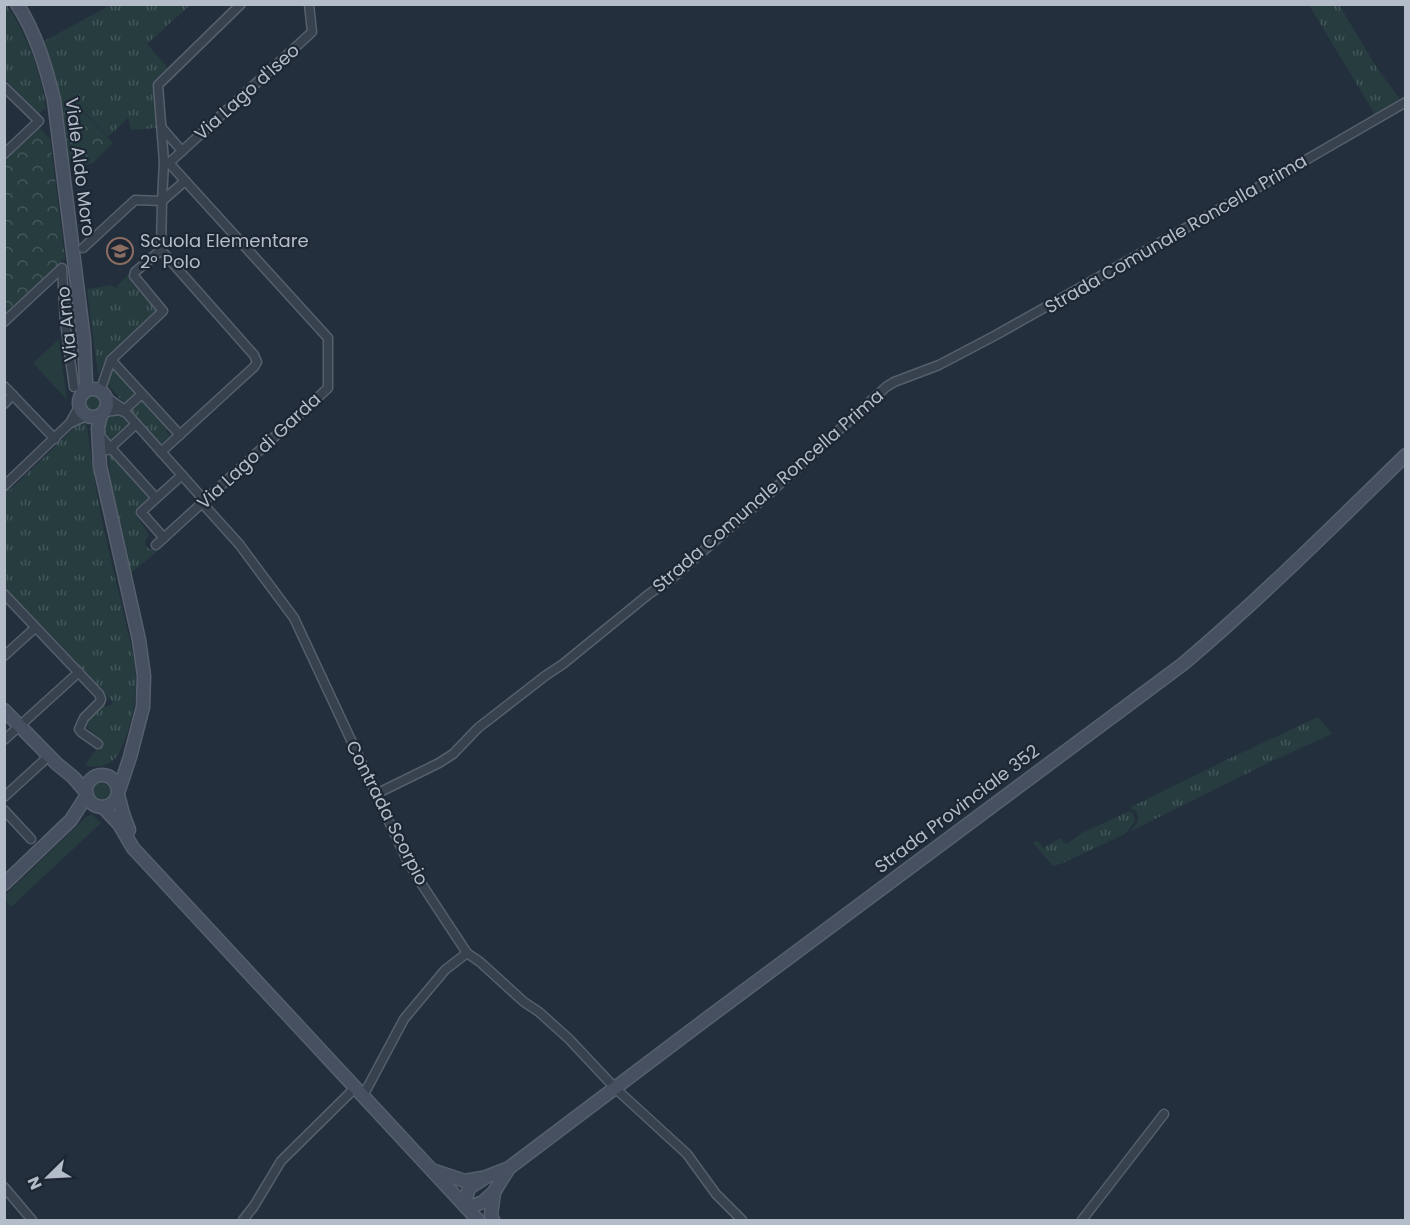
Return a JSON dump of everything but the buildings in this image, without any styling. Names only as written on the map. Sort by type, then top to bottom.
[{"type":"main road","name":"Viale Aldo Moro","points":[[17,4],[38,48],[54,100],[84,340],[86,382],[79,390],[79,399],[92,413],[144,676],[143,700],[136,736],[119,792],[113,804],[100,807],[71,820]]},
{"type":"main road","name":"Viale Aldo Moro","points":[[84,340],[92,375],[108,404],[92,413]]},
{"type":"main road","points":[[79,390],[91,389],[101,392]]},
{"type":"main road","name":"Strada Provinciale 352","points":[[509,1168],[483,1203],[465,1206],[469,1188],[486,1177],[509,1168],[1183,663],[1227,626],[1406,455]]},
{"type":"main road","points":[[4,710],[62,769],[73,777],[91,802],[115,819],[146,862],[478,1221]]},
{"type":"main road","name":"Viale Aldo Moro","points":[[4,884],[71,820],[86,793],[90,780],[117,765],[136,736]]},
{"type":"main road","points":[[50,755],[73,770],[108,775],[116,780],[126,823],[146,862]]},
{"type":"main road","name":"Strada Provinciale 352","points":[[432,1171],[465,1180],[486,1177]]},
{"type":"main road","points":[[493,1221],[491,1215],[494,1191]]},
{"type":"street","points":[[161,452],[254,368],[257,362],[254,355],[161,250],[166,162],[158,85],[240,4]]},
{"type":"street","name":"Via Lago d'Iseo","points":[[166,162],[182,151],[312,32],[309,4]]},
{"type":"street","points":[[4,87],[39,121],[4,154]]},
{"type":"street","name":"Strada Comunale Roncella Prima","points":[[376,794],[453,754],[478,728],[680,572],[886,387],[939,365],[996,335],[1406,102]]},
{"type":"street","points":[[162,128],[182,151]]},
{"type":"street","name":"Via Lago di Garda","points":[[156,545],[328,388],[328,338],[166,162]]},
{"type":"street","points":[[83,248],[135,200],[162,201],[185,181]]},
{"type":"street","points":[[101,392],[111,360],[164,311],[134,276],[135,272],[161,250]]},
{"type":"street","name":"Via Arno","points":[[4,322],[62,268],[65,322],[79,390]]},
{"type":"street","points":[[111,360],[180,435]]},
{"type":"street","points":[[4,386],[55,439]]},
{"type":"street","name":"Contrada Scorpio","points":[[101,392],[121,406],[182,475],[294,618],[411,867],[467,953],[569,1039],[615,1088],[687,1154],[716,1194],[742,1221]]},
{"type":"street","points":[[4,486],[70,423],[92,413],[119,410],[125,412],[142,394]]},
{"type":"street","points":[[4,404],[14,395]]},
{"type":"street","points":[[100,461],[110,448],[136,424]]},
{"type":"street","points":[[96,436],[156,498]]},
{"type":"street","points":[[164,538],[141,512],[182,475]]},
{"type":"street","points":[[4,594],[100,696],[100,702],[84,718],[79,729],[98,744]]},
{"type":"street","points":[[4,656],[35,628]]},
{"type":"street","points":[[4,740],[79,672]]},
{"type":"street","points":[[4,797],[50,755]]},
{"type":"street","points":[[4,810],[31,839]]},
{"type":"street","points":[[243,1221],[281,1161],[359,1092],[404,1019],[445,970],[467,953]]},
{"type":"street","points":[[1082,1221],[1164,1114]]},
{"type":"street","points":[[4,1187],[32,1221]]},
{"type":"green space","points":[[4,5],[7,5],[27,41],[41,81],[46,108],[38,114],[5,79]]},
{"type":"green space","points":[[111,5],[190,5],[147,44],[168,68],[155,79],[156,128],[131,130],[128,118],[108,137],[75,102],[63,112],[57,80],[44,41]]},
{"type":"green space","points":[[1309,5],[1339,5],[1377,68],[1402,102],[1376,116]]},
{"type":"green space","points":[[74,102],[113,143],[93,163],[83,165],[69,161],[63,112]]},
{"type":"green space","points":[[39,127],[50,139],[65,258],[5,315],[5,160]]},
{"type":"green space","points":[[131,272],[132,283],[157,311],[107,357],[98,375],[87,289],[112,285],[115,288]]},
{"type":"green space","points":[[59,339],[67,400],[33,363]]},
{"type":"green space","points":[[114,365],[139,393],[126,405],[107,384]]},
{"type":"green space","points":[[90,395],[96,395],[101,403],[99,409],[90,411],[85,406],[85,400]]},
{"type":"green space","points":[[143,396],[170,426],[166,431],[169,435],[172,432],[171,435],[162,443],[129,409]]},
{"type":"green space","points":[[116,414],[122,416],[131,427],[110,446],[103,423],[106,418]]},
{"type":"green space","points":[[82,422],[87,425],[100,513],[132,650],[136,681],[132,718],[122,747],[107,765],[94,767],[85,766],[103,741],[85,726],[85,722],[102,705],[105,707],[113,702],[5,588],[5,492],[10,490]]},
{"type":"green space","points":[[110,450],[154,498],[136,515],[148,533],[146,547],[152,550],[161,548],[131,573],[111,482],[108,452]]},
{"type":"green space","points":[[1318,717],[1332,734],[1131,831],[1138,817],[1136,811],[1129,808]]},
{"type":"green space","points":[[99,781],[107,781],[113,787],[113,795],[107,801],[99,801],[93,795],[93,787]]},
{"type":"green space","points":[[1130,811],[1135,820],[1125,834],[1063,863],[1053,866],[1033,843],[1038,841],[1043,848],[1061,838],[1067,844],[1082,833]]},
{"type":"green space","points":[[92,814],[101,823],[11,907],[5,900],[5,895],[87,816]]},
{"type":"place","name":"Scuola Elementare 2° Polo","points":[[120,251]]}]
